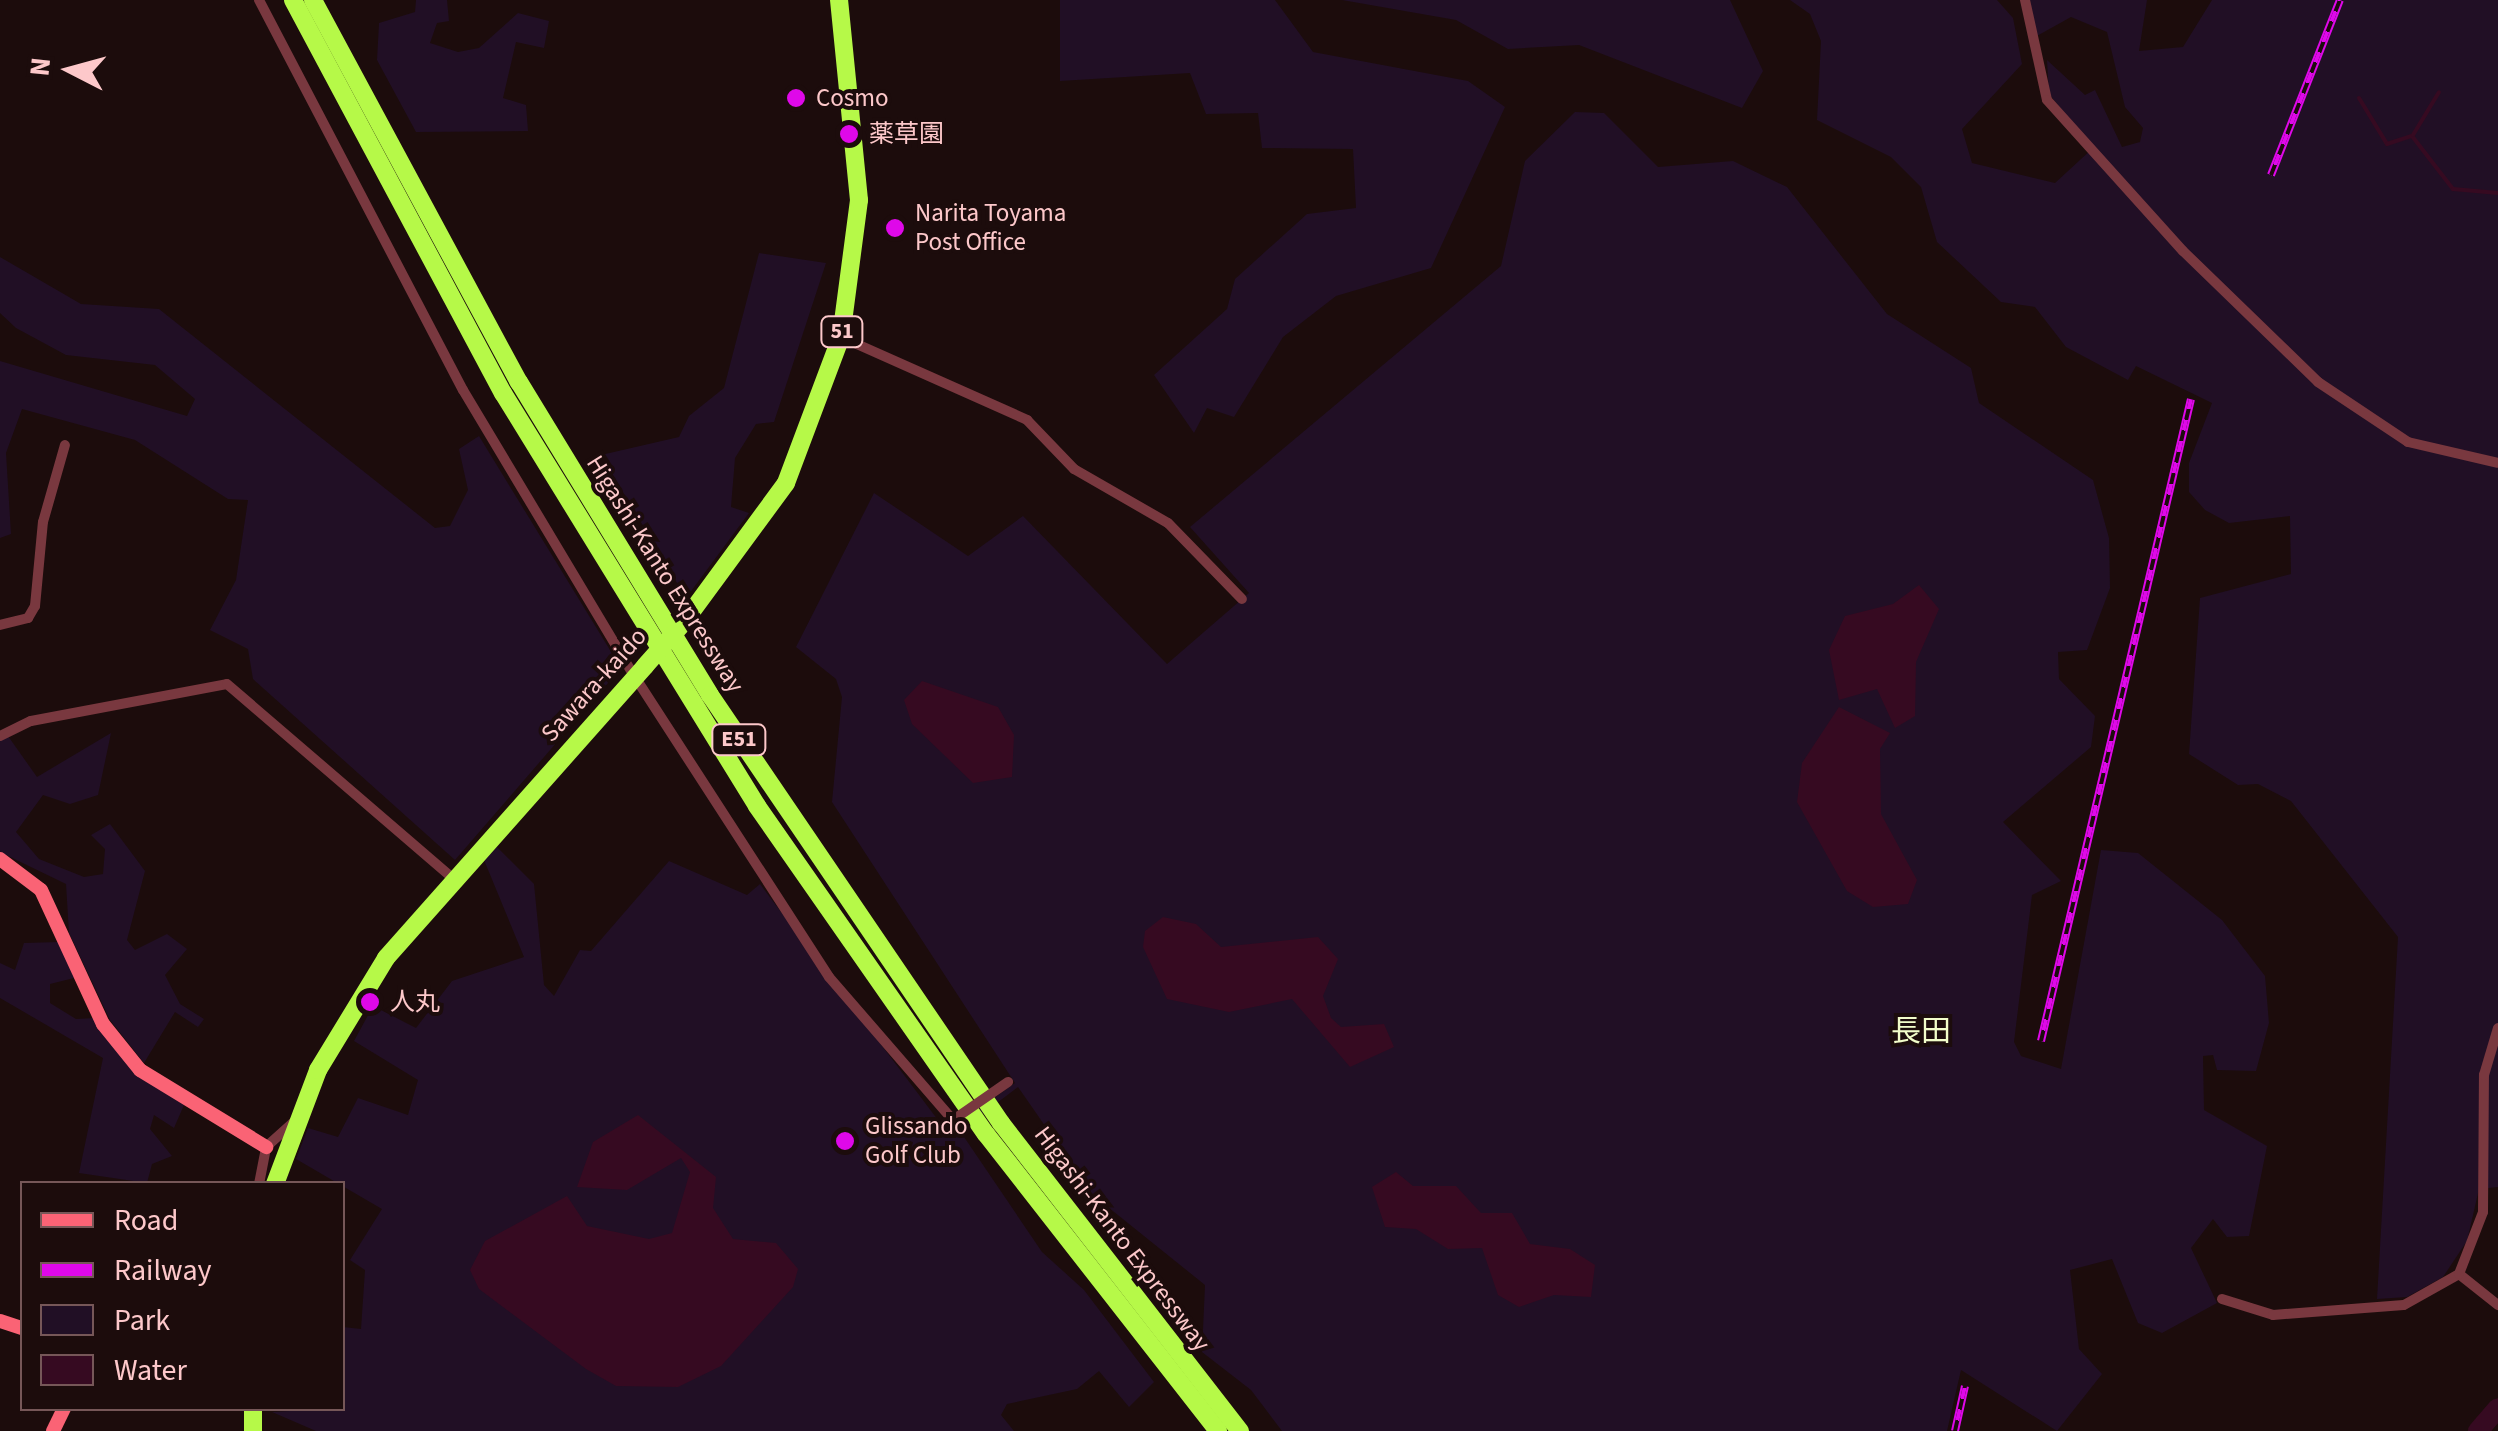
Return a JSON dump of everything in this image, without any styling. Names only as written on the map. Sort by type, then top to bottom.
[{"type":"highway","name":"Higashi-Kanto Expressway","points":[[293,0],[503,393],[728,760],[986,1134],[1218,1431]]},
{"type":"highway","name":"Higashi-Kanto Expressway","points":[[313,0],[519,382],[719,709],[1001,1123],[1240,1431]]},
{"type":"highway","name":"Sawara-kaido","points":[[275,1181],[295,1121],[363,992],[454,879],[684,622],[786,483],[841,337],[860,200],[839,0]]},
{"type":"street","points":[[259,0],[463,390],[829,977],[952,1120],[1008,1082]]},
{"type":"street","points":[[2025,0],[2046,100],[2196,264],[2318,382],[2408,442],[2498,463]]},
{"type":"street","points":[[841,337],[1027,420],[1074,469],[1168,523],[1242,599]]},
{"type":"street","points":[[0,625],[28,618],[35,606],[43,522],[65,445]]},
{"type":"street","points":[[0,736],[31,720],[227,684],[454,879]]},
{"type":"street","points":[[0,859],[41,890],[119,1047],[140,1070],[266,1148]]},
{"type":"street","points":[[2222,1299],[2273,1314],[2404,1305],[2459,1274],[2483,1212],[2484,1076],[2498,1028]]},
{"type":"street","points":[[260,1181],[266,1148],[295,1121]]},
{"type":"street","points":[[2459,1274],[2498,1305]]},
{"type":"green space","points":[[416,0],[447,0],[449,21],[437,23],[430,43],[458,52],[479,48],[518,13],[549,21],[544,48],[516,42],[503,98],[526,105],[528,131],[416,132],[377,60],[379,23],[415,12]]},
{"type":"green space","points":[[1060,0],[1275,0],[1313,52],[1468,81],[1505,107],[1431,268],[1336,296],[1283,337],[1234,417],[1207,408],[1194,433],[1154,375],[1227,309],[1235,279],[1307,214],[1356,208],[1353,149],[1262,148],[1258,113],[1206,114],[1190,73],[1060,81]]},
{"type":"green space","points":[[1342,0],[1730,0],[1763,71],[1742,108],[1579,45],[1508,49],[1456,20]]},
{"type":"green space","points":[[1790,0],[1997,0],[2013,18],[2022,64],[1962,129],[1972,163],[2055,183],[2093,148],[2049,94],[2047,60],[2085,95],[2095,90],[2122,147],[2140,142],[2143,128],[2125,107],[2107,32],[2071,17],[2035,37],[2030,0],[2147,0],[2139,51],[2183,47],[2212,0],[2498,0],[2498,1187],[2479,1189],[2467,1241],[2443,1277],[2407,1297],[2377,1299],[2398,937],[2291,801],[2258,784],[2238,785],[2189,754],[2200,598],[2291,574],[2290,516],[2229,523],[2205,510],[2189,492],[2189,463],[2212,403],[2136,366],[2128,380],[2066,347],[2035,307],[2001,302],[1937,242],[1921,187],[1891,157],[1817,120],[1821,41],[1810,14]]},
{"type":"green space","name":"Glissando Golf Club","points":[[1575,112],[1604,113],[1658,167],[1733,161],[1787,187],[1887,314],[1971,368],[1979,403],[2093,480],[2109,538],[2110,588],[2087,650],[2058,652],[2059,679],[2095,716],[2091,747],[2003,822],[2061,881],[2032,895],[2014,1042],[2021,1056],[2061,1069],[2101,850],[2138,853],[2222,920],[2265,976],[2269,1023],[2256,1071],[2217,1070],[2213,1055],[2203,1056],[2204,1110],[2267,1146],[2249,1236],[2227,1237],[2213,1219],[2191,1248],[2217,1303],[2162,1333],[2138,1323],[2112,1259],[2070,1270],[2079,1349],[2102,1374],[2057,1431],[1961,1370],[1947,1431],[1282,1431],[1251,1390],[1202,1352],[1205,1285],[1093,1195],[1018,1087],[960,1131],[1042,1252],[1084,1290],[1154,1382],[1129,1407],[1099,1371],[1077,1389],[1007,1404],[1001,1415],[1014,1431],[316,1431],[272,1412],[345,1411],[345,1327],[361,1329],[365,1270],[350,1260],[382,1209],[345,1187],[345,1181],[334,1181],[296,1159],[308,1128],[338,1137],[358,1098],[408,1115],[418,1080],[354,1041],[373,1006],[416,1028],[452,981],[524,957],[484,860],[497,847],[534,884],[544,985],[554,996],[580,950],[591,951],[669,861],[747,895],[760,884],[947,1132],[1015,1083],[832,802],[842,697],[836,679],[796,647],[874,493],[968,556],[1023,516],[1167,664],[1249,593],[1190,527],[1501,266],[1525,161]]},
{"type":"green space","points":[[759,253],[826,263],[774,422],[756,424],[735,458],[731,507],[749,513],[686,598],[601,455],[679,437],[689,416],[724,388]]},
{"type":"green space","points":[[0,257],[81,304],[159,309],[435,528],[450,526],[468,490],[459,449],[479,436],[621,668],[455,860],[253,679],[248,649],[210,630],[236,580],[248,500],[228,499],[135,440],[22,409],[6,453],[11,534],[0,538],[0,361],[187,416],[195,399],[155,365],[66,355],[16,328],[0,313]]},
{"type":"green space","points":[[111,733],[98,795],[70,804],[43,795],[16,832],[39,859],[84,877],[103,874],[105,849],[91,835],[110,824],[145,871],[127,940],[135,950],[167,934],[187,949],[165,975],[180,1004],[204,1019],[198,1027],[175,1012],[144,1063],[110,1020],[69,933],[66,884],[0,852],[0,741],[8,736],[37,777]]},
{"type":"green space","points":[[60,942],[74,978],[50,984],[50,1003],[76,1019],[95,1018],[136,1074],[184,1105],[174,1128],[154,1115],[150,1129],[172,1156],[152,1164],[148,1181],[79,1173],[103,1058],[0,998],[0,963],[15,970],[24,943]]},
{"type":"water","points":[[1919,585],[1939,609],[1916,662],[1915,716],[1895,728],[1877,689],[1839,700],[1829,650],[1845,616],[1893,604]]},
{"type":"water","points":[[922,681],[998,707],[1014,735],[1012,777],[973,783],[912,724],[904,700]]},
{"type":"water","points":[[1839,707],[1890,733],[1880,749],[1881,814],[1917,880],[1908,904],[1873,907],[1847,891],[1797,802],[1802,763]]},
{"type":"water","points":[[1163,917],[1196,924],[1221,947],[1318,937],[1338,959],[1323,996],[1331,1018],[1341,1027],[1384,1024],[1394,1047],[1350,1067],[1292,999],[1229,1012],[1167,999],[1143,947],[1145,931]]},
{"type":"water","points":[[638,1115],[716,1177],[713,1208],[733,1239],[776,1243],[798,1269],[793,1287],[721,1366],[678,1387],[616,1386],[586,1369],[479,1289],[470,1270],[485,1241],[567,1196],[587,1226],[649,1239],[672,1233],[690,1172],[681,1158],[627,1190],[577,1187],[593,1142]]},
{"type":"water","points":[[1396,1172],[1413,1186],[1456,1186],[1481,1213],[1512,1213],[1530,1244],[1570,1249],[1595,1265],[1591,1297],[1554,1295],[1519,1307],[1498,1295],[1482,1248],[1448,1249],[1416,1229],[1385,1227],[1372,1187]]},
{"type":"waterway","points":[[2413,135],[2439,92]]},
{"type":"waterway","points":[[2359,98],[2387,144],[2412,136],[2453,189],[2498,193]]},
{"type":"waterway","points":[[2478,1431],[2498,1408]]},
{"type":"railway","points":[[2271,175],[2340,0]]},
{"type":"railway","points":[[2041,1041],[2191,399]]},
{"type":"railway","points":[[1955,1431],[1965,1386]]},
{"type":"place","name":"Cosmo","points":[[796,98]]},
{"type":"place","name":"薬草園","points":[[849,134]]},
{"type":"place","name":"Narita Toyama Post Office","points":[[895,228]]},
{"type":"place","name":"人丸","points":[[370,1002]]},
{"type":"place","name":"Glissando Golf Club","points":[[845,1141]]},
{"type":"district","name":"長田","points":[[1921,1032]]}]
